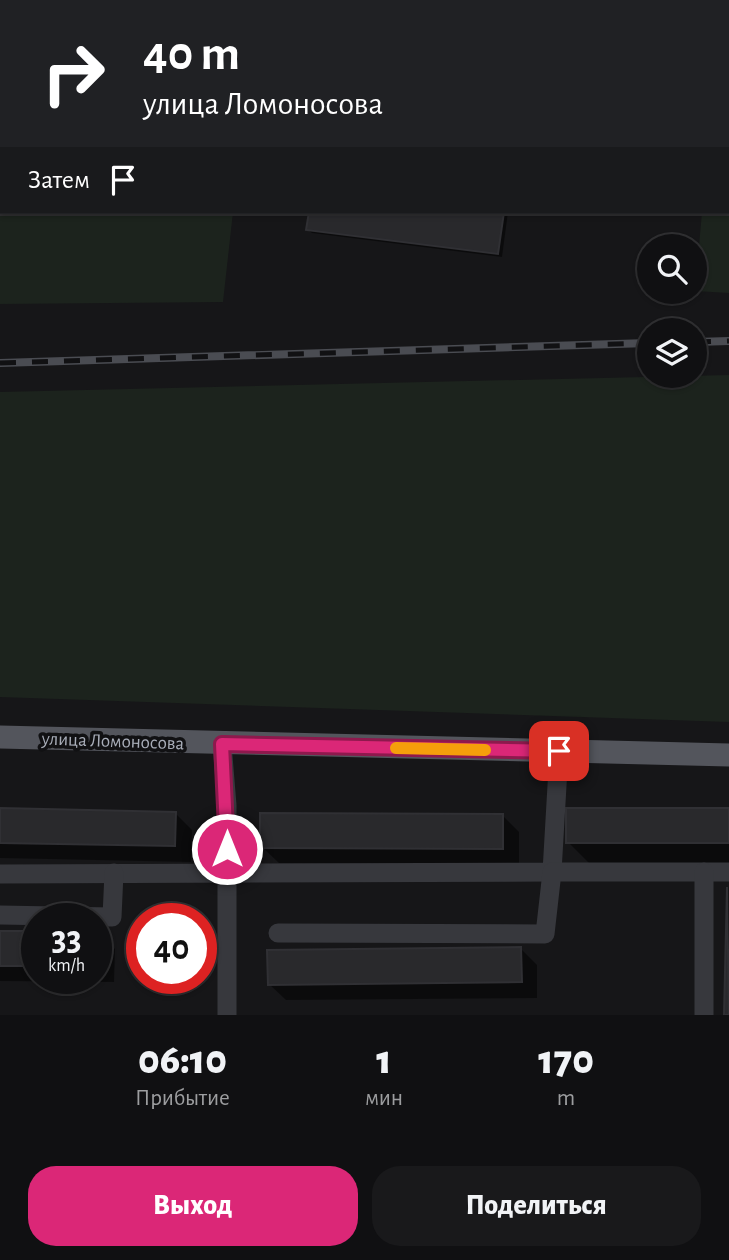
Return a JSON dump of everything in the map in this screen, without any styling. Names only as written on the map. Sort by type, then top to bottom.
[{"type":"main road","name":"улица Ломоносова","points":[[0,737],[729,755]]},
{"type":"street","points":[[222,744],[227,805],[227,1015]]},
{"type":"street","points":[[278,933],[545,934],[552,872],[559,751]]},
{"type":"street","points":[[704,872],[704,1015]]},
{"type":"street","points":[[0,874],[729,872]]},
{"type":"street","points":[[0,915],[112,917],[114,873]]},
{"type":"shaded area","points":[[0,214],[233,214],[223,302],[0,304]]},
{"type":"shaded area","points":[[702,214],[729,214],[729,293],[707,292],[707,234],[700,234]]},
{"type":"shaded area","points":[[729,375],[729,722],[0,697],[0,392],[637,377],[637,388],[707,388],[707,376]]},
{"type":"building","points":[[309,214],[504,214],[498,254],[306,230]]},
{"type":"building","points":[[0,808],[176,812],[175,846],[0,843]]},
{"type":"building","points":[[566,808],[729,808],[729,843],[566,843]]},
{"type":"building","points":[[260,813],[503,814],[503,849],[260,848]]},
{"type":"building","points":[[727,887],[729,1015],[724,1015]]},
{"type":"building","points":[[0,931],[21,931],[21,966],[0,966]]},
{"type":"building","points":[[521,947],[522,982],[268,985],[267,950]]},
{"type":"railway","points":[[707,342],[729,341]]},
{"type":"railway","points":[[0,363],[637,343]]},
{"type":"slow traffic","points":[[396,748],[485,750]]},
{"type":"route","points":[[227,849],[222,744],[559,751]]}]
